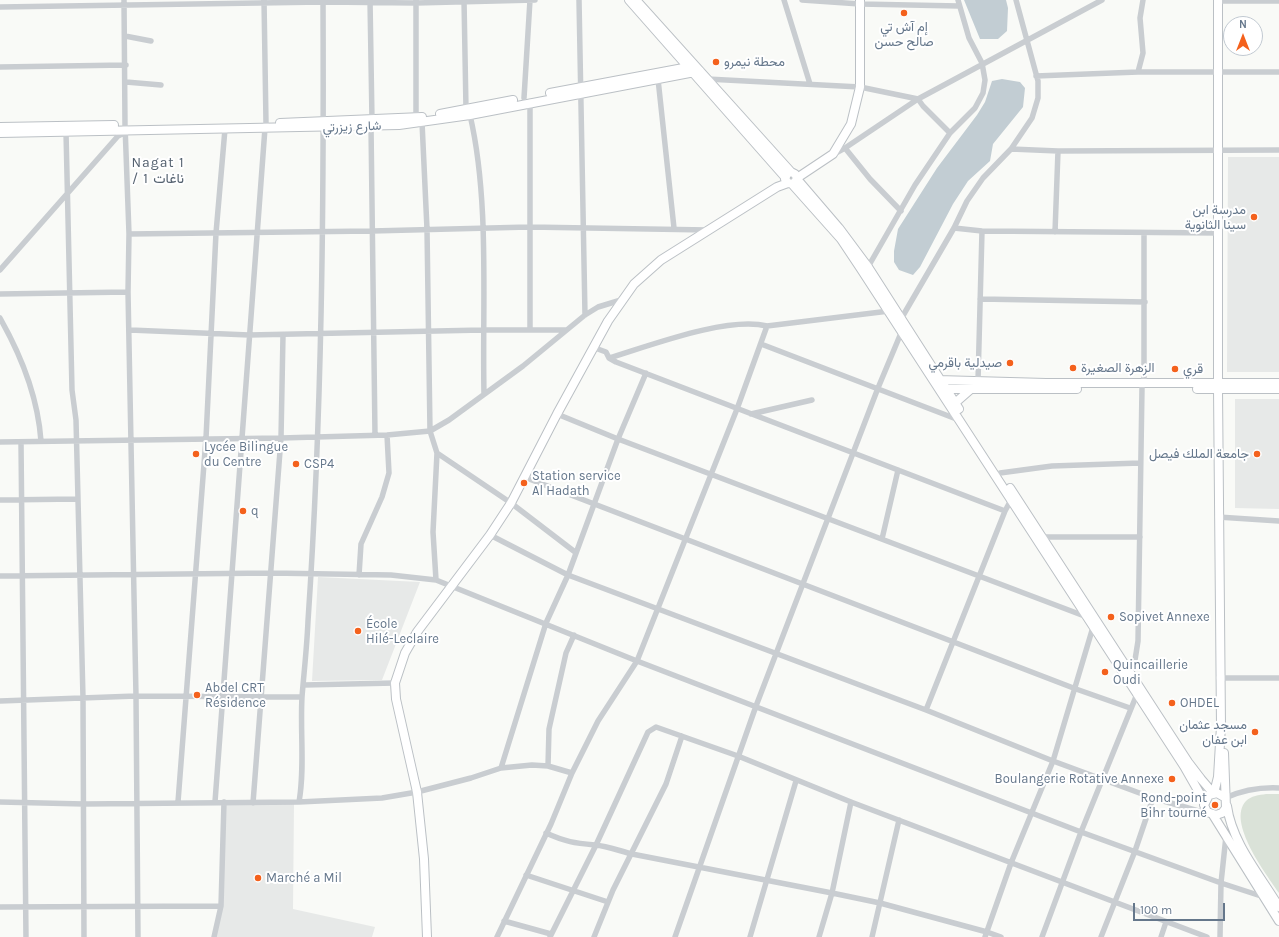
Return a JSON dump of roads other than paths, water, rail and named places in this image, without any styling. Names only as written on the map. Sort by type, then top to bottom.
[{"type":"street","points":[[530,0],[527,100],[530,330]]},
{"type":"street","points":[[0,7],[124,2],[535,0]]},
{"type":"street","points":[[579,0],[585,315]]},
{"type":"street","points":[[629,0],[839,228],[868,267],[943,389],[960,420],[1137,694],[1204,801],[1205,808],[1226,835],[1279,921]]},
{"type":"street","points":[[636,0],[697,73],[860,88],[918,99],[950,133]]},
{"type":"street","points":[[784,0],[810,84]]},
{"type":"street","points":[[802,0],[958,3],[969,38],[982,63],[985,80],[983,93],[975,108],[950,133],[868,267]]},
{"type":"street","points":[[901,320],[954,228],[967,201],[983,178],[1011,149],[1032,118],[1038,98],[1038,81],[1016,0]]},
{"type":"street","points":[[427,937],[424,859],[417,792],[396,699],[395,683],[398,670],[412,640],[490,535],[511,503],[557,414],[621,300],[646,273],[708,230],[792,178],[845,148],[918,99],[982,63],[1102,0]]},
{"type":"street","points":[[1138,72],[1143,53],[1140,18],[1143,0]]},
{"type":"street","points":[[1279,1],[1218,0],[1219,678],[1221,726],[1225,766],[1225,800],[1234,835],[1279,907]]},
{"type":"street","points":[[299,802],[302,773],[302,697],[311,574],[318,436],[319,334],[323,232],[323,1]]},
{"type":"street","points":[[370,1],[375,435]]},
{"type":"street","points":[[416,1],[419,120],[427,228],[430,431],[437,453],[433,532],[436,580]]},
{"type":"street","points":[[464,1],[468,112],[478,159],[483,227],[484,394]]},
{"type":"street","points":[[124,2],[136,696],[138,937]]},
{"type":"street","points":[[215,802],[249,335],[266,126],[264,2]]},
{"type":"street","points":[[833,154],[851,124],[860,88],[860,2]]},
{"type":"street","points":[[125,36],[151,41]]},
{"type":"street","points":[[0,67],[126,65]]},
{"type":"street","points":[[1036,76],[1138,72],[1279,72]]},
{"type":"street","name":"شارع زيزرتي","points":[[581,91],[697,73]]},
{"type":"street","name":"شارع زيزرتي","points":[[0,133],[323,125],[419,120],[527,100],[697,73]]},
{"type":"street","points":[[658,79],[674,228]]},
{"type":"street","points":[[126,82],[161,85]]},
{"type":"street","name":"شارع زيزرتي","points":[[0,126],[126,129],[225,129],[266,126]]},
{"type":"street","points":[[0,270],[118,136],[126,129]]},
{"type":"street","points":[[178,802],[206,438],[216,233],[225,129]]},
{"type":"street","points":[[66,132],[71,293],[72,390],[76,420],[83,698],[84,937]]},
{"type":"street","points":[[845,148],[870,179],[901,211]]},
{"type":"street","points":[[1011,149],[1058,151],[1279,150]]},
{"type":"street","points":[[1055,232],[1058,151]]},
{"type":"street","points":[[792,178],[841,239],[889,311],[901,333],[937,380]]},
{"type":"street","points":[[129,234],[323,232],[483,227],[674,228],[708,230]]},
{"type":"street","points":[[954,228],[982,231],[1218,233]]},
{"type":"street","points":[[978,381],[982,231]]},
{"type":"street","points":[[1129,671],[1135,660],[1138,641],[1140,463],[1145,302],[1144,233]]},
{"type":"street","points":[[0,294],[128,292]]},
{"type":"street","points":[[980,299],[1145,302]]},
{"type":"street","points":[[0,442],[281,438],[387,435],[430,431],[449,420],[522,366],[598,306],[621,300]]},
{"type":"street","points":[[609,358],[722,326],[757,324],[767,326],[889,311]]},
{"type":"street","points":[[0,318],[20,359],[36,404],[41,441]]},
{"type":"street","points":[[497,937],[546,834],[572,773],[598,721],[637,661],[660,608],[710,474],[762,344],[767,326]]},
{"type":"street","points":[[130,330],[212,334],[282,335],[483,330],[566,330]]},
{"type":"street","points":[[675,937],[756,706],[804,585],[878,388],[901,333]]},
{"type":"street","points":[[253,803],[281,438],[282,335]]},
{"type":"street","points":[[762,344],[960,420]]},
{"type":"street","points":[[595,348],[606,352],[609,358],[646,373],[1005,511]]},
{"type":"street","points":[[501,768],[546,623],[568,575],[575,552],[618,439],[646,373]]},
{"type":"street","points":[[937,380],[1143,386]]},
{"type":"street","points":[[943,389],[1218,386],[1279,383]]},
{"type":"street","points":[[1218,386],[1279,389]]},
{"type":"street","points":[[943,389],[955,403],[1192,768],[1214,793]]},
{"type":"street","points":[[955,403],[971,389]]},
{"type":"street","points":[[750,414],[812,400]]},
{"type":"street","points":[[557,414],[618,439],[1087,617]]},
{"type":"street","points":[[360,575],[361,544],[382,497],[389,473],[387,435]]},
{"type":"street","points":[[21,442],[21,575],[24,700],[26,937]]},
{"type":"street","points":[[437,453],[511,503],[575,552]]},
{"type":"street","points":[[1000,473],[1060,465],[1140,463]]},
{"type":"street","points":[[882,539],[898,470]]},
{"type":"street","points":[[524,477],[1130,708]]},
{"type":"street","points":[[0,500],[78,499]]},
{"type":"street","points":[[926,710],[1005,511],[1011,500]]},
{"type":"street","points":[[1218,517],[1279,521]]},
{"type":"street","points":[[490,535],[568,575],[660,608],[776,655],[926,710],[1053,761],[1103,778],[1153,798],[1211,815],[1222,813],[1225,800],[1240,791],[1258,787],[1279,788]]},
{"type":"street","points":[[1042,537],[1140,537]]},
{"type":"street","points":[[0,576],[271,573],[390,575],[436,580],[546,623],[637,661],[1081,832],[1264,897]]},
{"type":"street","points":[[986,934],[1011,864],[1053,761],[1093,627]]},
{"type":"street","points":[[548,766],[549,729],[566,653],[574,635]]},
{"type":"street","points":[[1219,678],[1279,678]]},
{"type":"street","points":[[304,685],[395,683]]},
{"type":"street","points":[[1042,937],[1061,882],[1130,708],[1137,694]]},
{"type":"street","points":[[0,701],[136,696],[223,698],[302,697]]},
{"type":"street","points":[[1214,793],[1218,777],[1221,726]]},
{"type":"street","points":[[504,921],[551,936],[596,845],[648,732],[656,727],[738,756],[796,781],[1011,864],[1207,937]]},
{"type":"street","points":[[594,937],[608,902],[666,784],[682,736]]},
{"type":"street","points":[[0,802],[84,804],[178,802],[253,803],[382,798],[417,792],[472,778],[501,768],[532,765],[548,766],[572,773]]},
{"type":"street","points":[[750,937],[796,781]]},
{"type":"street","points":[[1204,801],[1209,795],[1214,793],[1220,794],[1225,800]]},
{"type":"street","points":[[1101,937],[1135,851],[1153,798]]},
{"type":"street","points":[[214,937],[221,906],[224,802]]},
{"type":"street","points":[[819,937],[832,893],[851,802]]},
{"type":"street","points":[[872,937],[899,820]]},
{"type":"street","points":[[546,834],[582,845],[596,845],[698,868],[832,893],[880,904],[1001,937]]},
{"type":"street","points":[[1220,937],[1221,883],[1226,835]]},
{"type":"street","points":[[526,875],[572,892],[608,902]]},
{"type":"street","points":[[0,908],[221,906]]},
{"type":"street","points":[[1161,937],[1166,922]]},
{"type":"place","name":"إم آش تي صالح حسن","points":[[904,13]]},
{"type":"place","name":"محطة نيمرو","points":[[716,62]]},
{"type":"place","name":"مدرسة ابن سينا الثانوية","points":[[1254,217]]},
{"type":"place","name":"صيدلية باقرمي","points":[[1010,363]]},
{"type":"place","name":"الزهرة الصغيرة","points":[[1073,368]]},
{"type":"place","name":"قري","points":[[1175,369]]},
{"type":"place","name":"Lycée Bilingue du Centre","points":[[196,454]]},
{"type":"place","name":"جامعة الملك فيصل","points":[[1257,454]]},
{"type":"place","name":"CSP4","points":[[296,464]]},
{"type":"place","name":"Station service Al Hadath","points":[[524,483]]},
{"type":"place","name":"q","points":[[243,511]]},
{"type":"place","name":"Sopivet Annexe","points":[[1111,617]]},
{"type":"place","name":"École Hilé-Leclaire","points":[[358,631]]},
{"type":"place","name":"Quincaillerie Oudi","points":[[1105,672]]},
{"type":"place","name":"Abdel CRT Résidence","points":[[197,695]]},
{"type":"place","name":"OHDEL","points":[[1172,703]]},
{"type":"place","name":"مسجد عثمان ابن عفان","points":[[1255,732]]},
{"type":"place","name":"Boulangerie Rotative Annexe","points":[[1172,779]]},
{"type":"place","name":"Rond-point Bihr tourné","points":[[1215,805]]},
{"type":"place","name":"Marché a Mil","points":[[258,878]]},
{"type":"district","name":"Nagat 1 / ناغات 1","points":[[158,172]]}]
